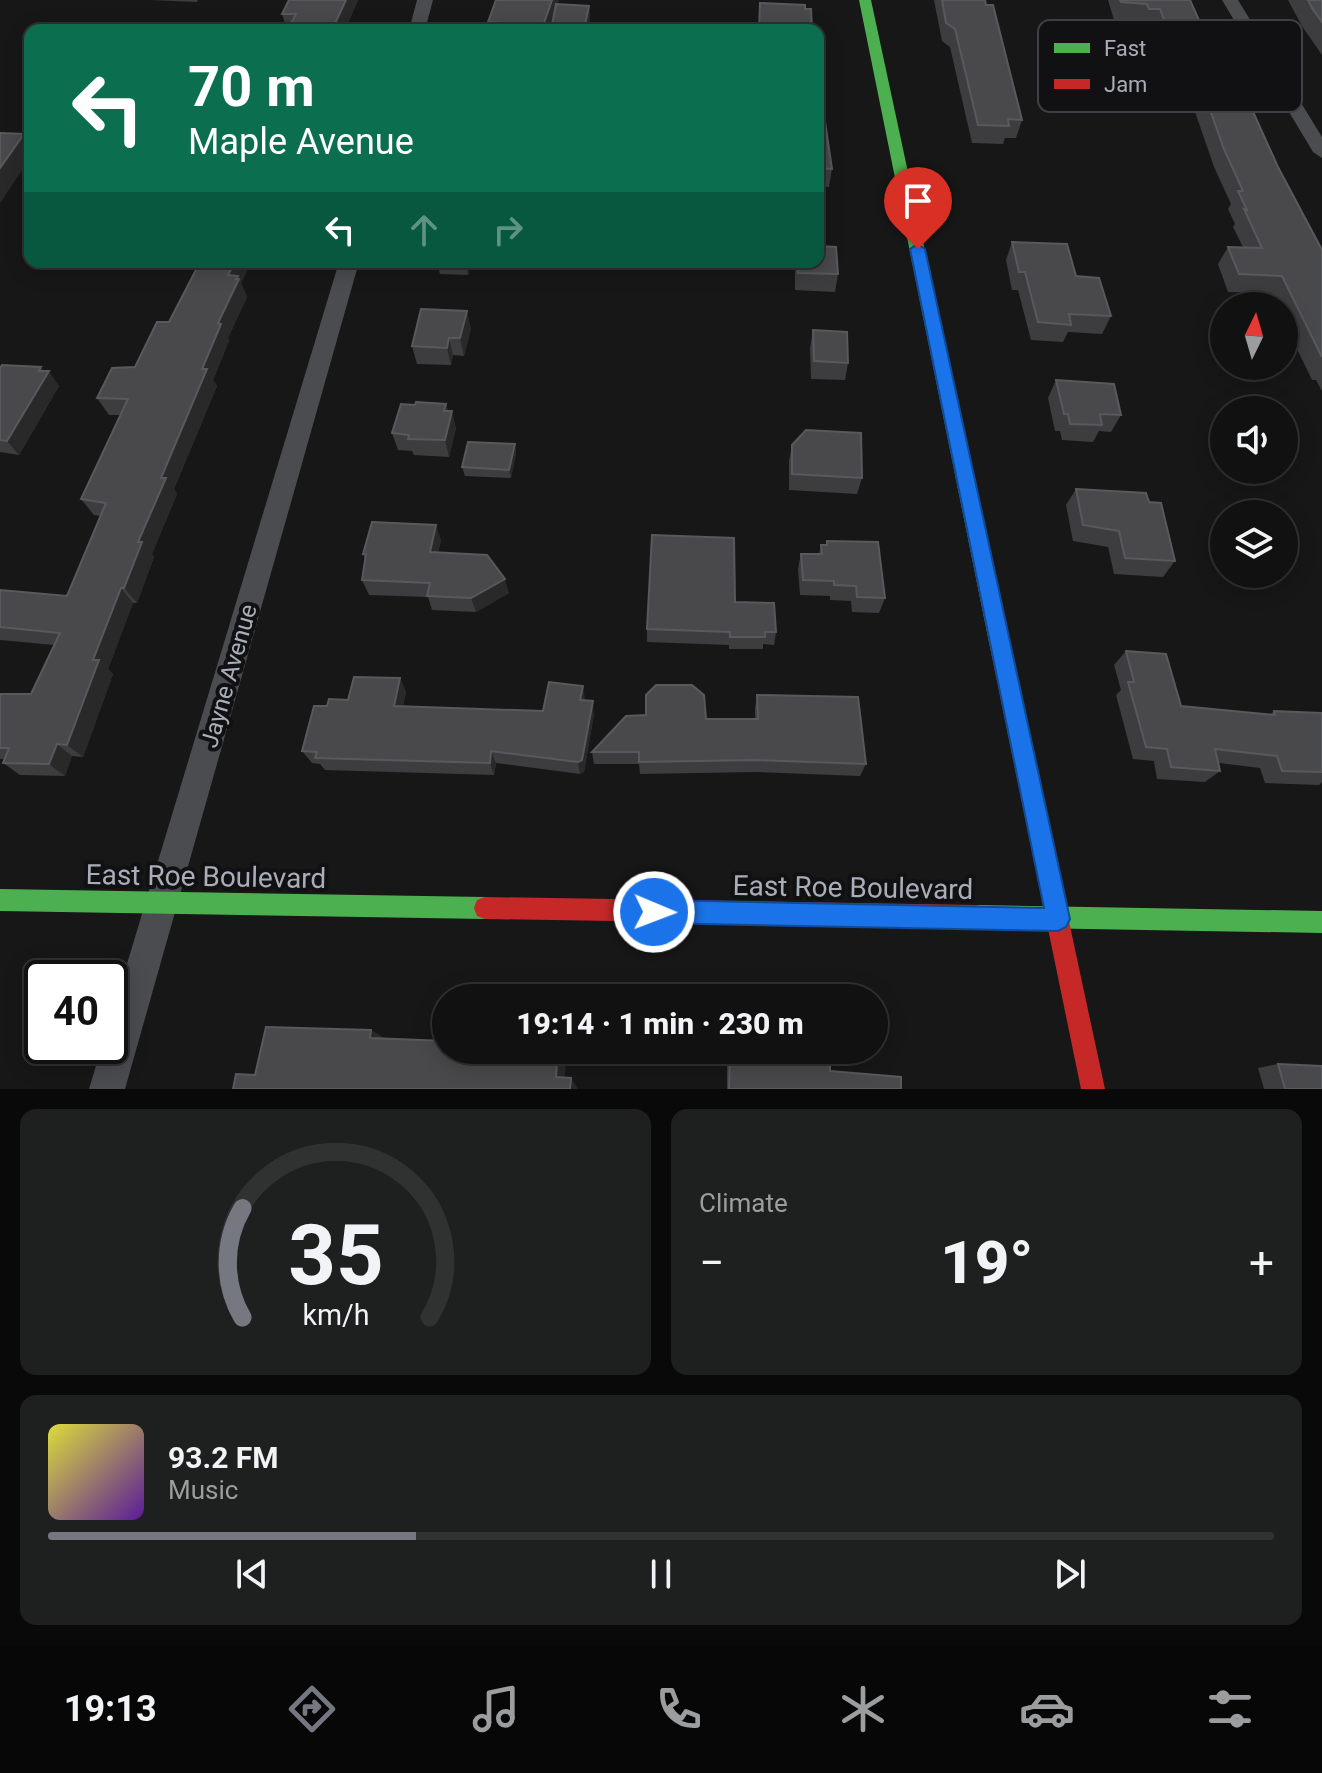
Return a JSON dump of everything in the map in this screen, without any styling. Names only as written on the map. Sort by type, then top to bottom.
[{"type":"street","points":[[419,24],[425,0]]},
{"type":"street","points":[[865,0],[1093,1089]]},
{"type":"street","points":[[1230,0],[1242,20]]},
{"type":"street","points":[[1298,112],[1322,152]]},
{"type":"street","name":"Jayne Avenue","points":[[107,1089],[347,268]]},
{"type":"street","name":"East Roe Boulevard","points":[[0,900],[1322,922]]},
{"type":"building","points":[[289,0],[346,0],[335,24],[291,24],[296,14],[282,14]]},
{"type":"building","points":[[496,0],[552,0],[544,24],[488,22]]},
{"type":"building","points":[[942,0],[985,0],[986,5],[993,5],[1022,120],[1008,119],[1009,126],[978,125],[955,29],[946,23]]},
{"type":"building","points":[[1120,0],[1190,0],[1199,20],[1164,20],[1160,9],[1149,9],[1147,4]]},
{"type":"building","points":[[1308,0],[1322,0],[1322,22],[1312,8]]},
{"type":"building","points":[[760,3],[805,5],[805,9],[811,9],[812,24],[759,24]]},
{"type":"building","points":[[556,4],[589,6],[585,24],[552,24]]},
{"type":"building","points":[[1211,112],[1253,112],[1322,250],[1322,357],[1298,308],[1298,292],[1290,292],[1282,276],[1239,274],[1228,247],[1262,248],[1238,191],[1243,191]]},
{"type":"building","points":[[824,115],[832,169],[824,168]]},
{"type":"building","points":[[0,133],[24,134],[0,168]]},
{"type":"building","points":[[1012,242],[1067,244],[1076,276],[1099,278],[1111,316],[1069,314],[1071,325],[1038,322],[1025,272],[1019,272]]},
{"type":"building","points":[[824,246],[836,247],[838,274],[798,273],[798,268],[824,268]]},
{"type":"building","points":[[197,268],[232,268],[228,275],[238,276],[202,369],[207,369],[138,542],[142,542],[93,660],[99,660],[67,745],[57,744],[49,764],[3,763],[9,748],[0,748],[0,694],[31,694],[60,633],[0,627],[0,590],[67,596],[106,503],[81,499],[128,399],[97,398],[112,368],[135,367],[157,322],[169,322]]},
{"type":"building","points":[[421,309],[467,311],[460,338],[449,338],[447,348],[412,346]]},
{"type":"building","points":[[813,330],[847,332],[848,363],[814,361]]},
{"type":"building","points":[[2,365],[41,367],[39,371],[49,371],[7,441],[0,440]]},
{"type":"building","points":[[1056,380],[1114,384],[1121,415],[1100,414],[1102,425],[1070,424],[1068,414],[1064,414]]},
{"type":"building","points":[[416,402],[446,404],[444,411],[452,411],[445,440],[408,439],[409,435],[392,433],[401,404],[415,405]]},
{"type":"building","points":[[806,430],[861,433],[862,478],[792,474],[792,445]]},
{"type":"building","points":[[468,442],[515,444],[509,470],[462,467]]},
{"type":"building","points":[[1076,489],[1146,493],[1149,502],[1161,503],[1175,561],[1125,558],[1119,531],[1083,525]]},
{"type":"building","points":[[372,522],[436,525],[430,552],[487,555],[505,579],[471,598],[427,596],[430,583],[362,580],[366,554],[363,554]]},
{"type":"building","points":[[652,535],[734,538],[735,602],[774,603],[776,632],[765,632],[765,637],[730,637],[730,632],[647,629]]},
{"type":"building","points":[[827,541],[878,542],[885,598],[857,597],[856,586],[834,585],[834,581],[803,580],[801,554],[822,554],[821,545],[827,545]]},
{"type":"building","points":[[1126,651],[1166,654],[1181,706],[1275,715],[1274,711],[1322,713],[1322,772],[1282,771],[1277,756],[1215,749],[1220,771],[1171,767],[1167,749],[1146,747],[1128,682],[1134,682]]},
{"type":"building","points":[[354,677],[400,678],[394,706],[543,711],[549,682],[583,686],[580,700],[593,701],[582,760],[491,751],[490,763],[315,758],[317,752],[302,751],[314,706],[327,706],[329,699],[348,700]]},
{"type":"building","points":[[656,685],[692,685],[704,695],[706,719],[758,719],[757,695],[858,697],[866,764],[757,760],[639,762],[639,752],[592,752],[626,716],[646,715],[646,695]]},
{"type":"building","points":[[266,1027],[371,1030],[370,1038],[432,1040],[432,1064],[557,1064],[556,1077],[571,1078],[570,1089],[233,1089],[236,1074],[255,1075]]},
{"type":"building","points":[[730,1064],[830,1064],[830,1071],[901,1077],[901,1089],[729,1089]]},
{"type":"building","points":[[1278,1064],[1322,1066],[1322,1089],[1285,1089]]},
{"type":"traffic: fast","points":[[865,0],[999,642]]},
{"type":"traffic: fast","points":[[0,900],[485,908]]},
{"type":"traffic: fast","points":[[977,916],[1322,922]]},
{"type":"traffic: jam","points":[[999,642],[1093,1089]]},
{"type":"traffic: jam","points":[[485,908],[977,916]]},
{"type":"route","points":[[654,912],[1058,919],[918,249]]}]
